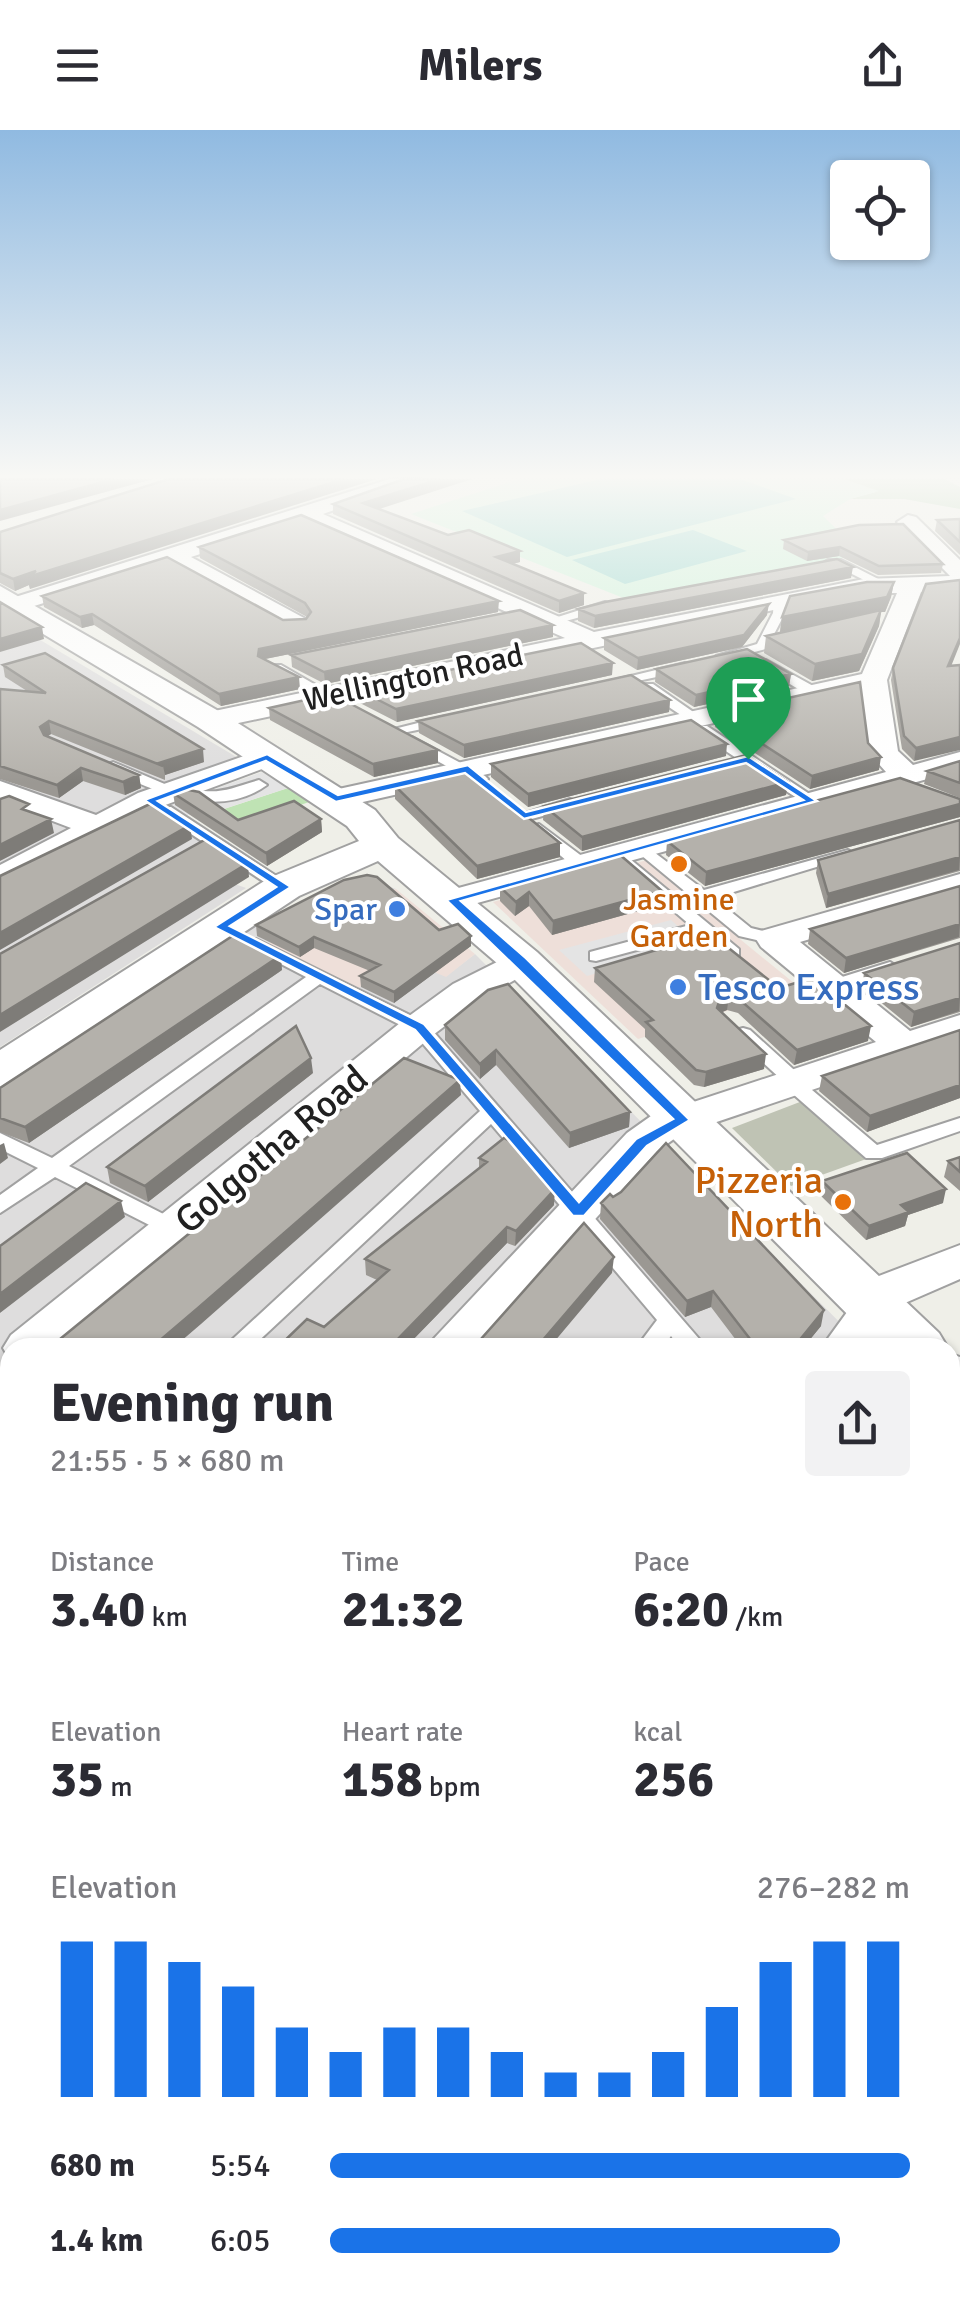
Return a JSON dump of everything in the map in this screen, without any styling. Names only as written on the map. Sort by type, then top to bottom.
[{"type":"street","points":[[9,599],[80,580]]},
{"type":"street","points":[[216,580],[295,623]]},
{"type":"street","points":[[447,580],[592,648]]},
{"type":"street","name":"Wellington Road","points":[[210,720],[592,648],[778,602],[884,585],[960,583]]},
{"type":"street","points":[[907,783],[884,753],[873,680],[892,617],[912,584]]},
{"type":"street","points":[[9,599],[210,720],[263,771],[336,799],[370,826],[384,846],[521,961],[682,1120],[860,1327],[890,1338]]},
{"type":"street","points":[[336,799],[810,690],[873,680]]},
{"type":"street","points":[[452,900],[812,801],[907,783],[960,762]]},
{"type":"street","points":[[0,878],[165,793],[263,771]]},
{"type":"street","points":[[6,798],[96,826]]},
{"type":"street","points":[[0,1072],[284,887],[332,863],[384,846]]},
{"type":"street","points":[[774,940],[960,884]]},
{"type":"street","points":[[774,940],[905,1046]]},
{"type":"street","name":"Golgotha Road","points":[[40,1338],[420,1027],[466,992],[521,961]]},
{"type":"street","points":[[458,1338],[642,1142],[682,1120],[960,1028]]},
{"type":"street","points":[[860,1327],[888,1292],[960,1261]]},
{"type":"lane","points":[[874,580],[884,585]]},
{"type":"lane","points":[[763,644],[778,614],[778,602]]},
{"type":"lane","points":[[527,617],[627,604]]},
{"type":"lane","points":[[596,686],[748,653],[763,644],[814,632]]},
{"type":"lane","points":[[748,653],[810,690]]},
{"type":"lane","points":[[288,660],[268,664],[359,714]]},
{"type":"lane","points":[[620,669],[812,801]]},
{"type":"lane","points":[[393,731],[467,715]]},
{"type":"lane","points":[[376,722],[468,769],[496,792]]},
{"type":"lane","points":[[729,764],[748,759]]},
{"type":"lane","points":[[102,762],[165,793],[202,845],[284,887]]},
{"type":"lane","points":[[524,816],[580,802]]},
{"type":"lane","points":[[510,804],[582,864]]},
{"type":"lane","points":[[702,896],[868,850]]},
{"type":"lane","points":[[630,851],[702,896],[745,932],[774,940]]},
{"type":"lane","points":[[630,851],[702,927],[747,966]]},
{"type":"lane","points":[[220,927],[420,1027],[687,1338]]},
{"type":"lane","points":[[596,956],[702,927]]},
{"type":"lane","points":[[830,987],[904,964]]},
{"type":"lane","points":[[0,1206],[320,974]]},
{"type":"lane","points":[[728,1020],[874,1153],[960,1124]]},
{"type":"lane","points":[[246,1338],[493,1111]]},
{"type":"lane","points":[[0,1140],[175,1230]]},
{"type":"lane","points":[[657,1338],[672,1320]]},
{"type":"shaded area","points":[[0,616],[260,771],[163,804],[216,840],[178,864],[246,888],[0,1047]]},
{"type":"shaded area","points":[[262,772],[288,788],[211,813],[206,809],[185,816],[169,805]]},
{"type":"shaded area","points":[[647,860],[738,932],[735,935],[800,988],[638,1039],[493,902]]},
{"type":"shaded area","points":[[376,882],[396,889],[343,906],[269,944],[408,961],[446,976],[475,954],[855,1338],[0,1338],[0,1089],[230,939],[327,888]]},
{"type":"shaded area","points":[[396,889],[475,954],[446,977],[408,961],[358,988],[268,944],[343,906]]},
{"type":"shaded area","points":[[671,920],[698,944],[587,976],[559,950]]},
{"type":"shaded area","points":[[805,1100],[869,1158],[791,1186],[732,1128]]},
{"type":"green space","points":[[578,580],[733,580],[631,601]]},
{"type":"green space","points":[[288,788],[309,802],[255,821],[228,825],[212,813]]},
{"type":"building","points":[[93,580],[210,580],[283,620],[306,619],[311,612],[305,603],[262,580],[451,580],[499,601],[259,649],[258,656],[299,677],[219,694],[92,614],[80,617],[42,596]]},
{"type":"building","points":[[511,580],[553,580],[584,593],[559,601]]},
{"type":"building","points":[[723,580],[783,580],[595,616],[578,609]]},
{"type":"building","points":[[960,580],[960,638],[948,666],[960,665],[960,737],[916,748],[904,736],[893,668],[926,584]]},
{"type":"building","points":[[867,582],[894,582],[887,597],[782,617],[790,596]]},
{"type":"building","points":[[0,602],[42,627],[0,639]]},
{"type":"building","points":[[769,604],[744,635],[638,658],[604,638]]},
{"type":"building","points":[[520,610],[553,625],[324,672],[291,655]]},
{"type":"building","points":[[881,610],[862,654],[815,664],[766,636]]},
{"type":"building","points":[[581,643],[613,663],[396,709],[357,689]]},
{"type":"building","points":[[747,649],[791,674],[696,695],[656,669]]},
{"type":"building","points":[[45,653],[203,749],[159,763],[163,766],[49,721],[40,727],[44,735],[139,775],[123,782],[81,768],[57,785],[0,766],[0,689],[46,693],[3,665]]},
{"type":"building","points":[[631,675],[670,700],[464,745],[418,721]]},
{"type":"building","points":[[860,682],[868,743],[881,757],[812,776],[716,714]]},
{"type":"building","points":[[332,694],[438,750],[373,764],[269,708]]},
{"type":"building","points":[[691,720],[727,744],[528,794],[491,764]]},
{"type":"building","points":[[746,755],[788,782],[582,837],[544,806]]},
{"type":"building","points":[[960,761],[960,783],[927,771]]},
{"type":"building","points":[[468,769],[560,843],[477,866],[395,786]]},
{"type":"building","points":[[900,778],[960,799],[960,804],[706,872],[667,841]]},
{"type":"building","points":[[184,789],[199,792],[238,820],[294,801],[321,819],[266,853],[173,793]]},
{"type":"building","points":[[9,796],[29,804],[22,809],[51,819],[0,845],[0,799]]},
{"type":"building","points":[[154,802],[190,825],[0,933],[0,876]]},
{"type":"building","points":[[960,820],[960,857],[828,894],[818,860]]},
{"type":"building","points":[[208,838],[248,863],[0,1015],[0,954]]},
{"type":"building","points":[[619,854],[662,891],[553,921],[529,892],[516,902],[500,887]]},
{"type":"building","points":[[377,877],[439,930],[458,924],[471,936],[394,992],[360,976],[380,965],[314,937],[299,947],[256,925],[344,880]]},
{"type":"building","points":[[960,886],[960,924],[846,958],[810,929]]},
{"type":"building","points":[[237,933],[281,955],[25,1127],[0,1118],[0,1088]]},
{"type":"building","points":[[711,934],[779,988],[812,978],[871,1026],[797,1050],[739,999],[729,996],[720,999],[717,1008],[766,1054],[706,1072],[696,1070],[646,1022],[653,1020],[595,968]]},
{"type":"building","points":[[960,943],[960,998],[914,1012],[864,973]]},
{"type":"building","points":[[508,984],[630,1112],[570,1133],[496,1050],[480,1064],[445,1025],[488,990]]},
{"type":"building","points":[[296,1026],[311,1058],[145,1186],[107,1167]]},
{"type":"building","points":[[960,1030],[960,1085],[870,1116],[822,1076]]},
{"type":"building","points":[[404,1058],[460,1080],[163,1338],[61,1338]]},
{"type":"building","points":[[504,1138],[516,1144],[555,1189],[516,1231],[507,1227],[399,1338],[287,1338],[307,1319],[324,1327],[389,1270],[365,1259],[487,1162],[479,1158]]},
{"type":"building","points":[[666,1143],[824,1310],[801,1338],[749,1338],[713,1291],[687,1301],[601,1203],[610,1194],[613,1197]]},
{"type":"building","points":[[907,1153],[946,1189],[901,1205],[909,1212],[869,1226],[822,1181]]},
{"type":"building","points":[[960,1157],[960,1172],[948,1161]]},
{"type":"building","points":[[86,1183],[121,1201],[0,1294],[0,1246]]},
{"type":"building","points":[[584,1223],[614,1257],[545,1338],[482,1338]]},
{"type":"place","name":"Jasmine Garden","points":[[679,864]]},
{"type":"place","name":"Spar","points":[[397,909]]},
{"type":"place","name":"Tesco Express","points":[[678,987]]},
{"type":"place","name":"Pizzeria North","points":[[843,1202]]},
{"type":"route","points":[[267,757],[336,799],[468,769],[524,816],[748,759],[812,801],[452,900],[521,961],[682,1120],[666,1125],[642,1142],[578,1212],[420,1027],[220,927],[284,887],[149,800],[267,757]]}]
